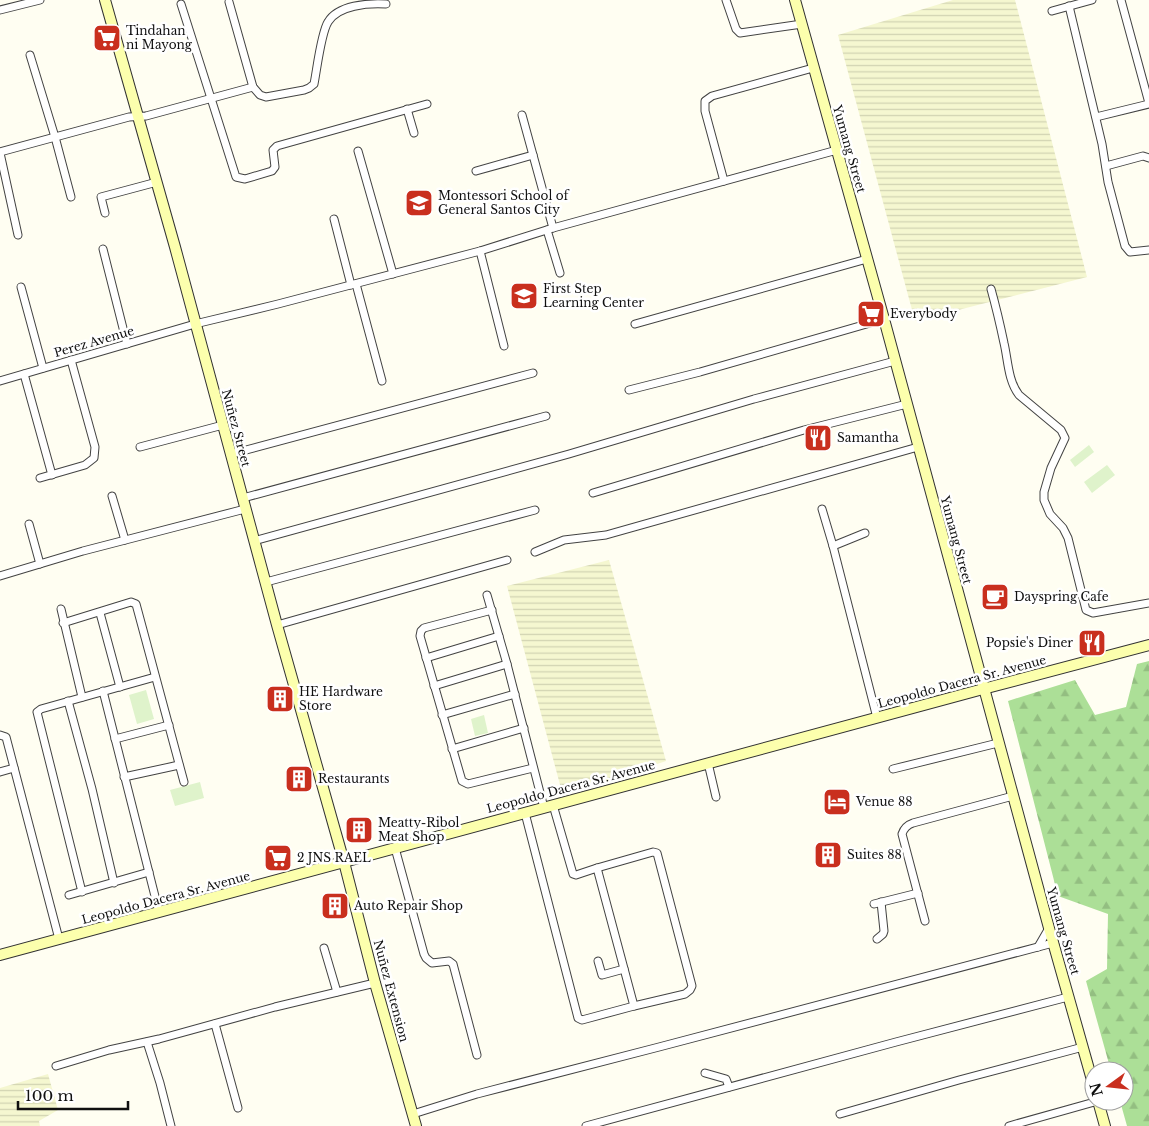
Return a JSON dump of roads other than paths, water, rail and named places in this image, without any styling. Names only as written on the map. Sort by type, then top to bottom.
[{"type":"main road","name":"Nuñez Street","points":[[106,0],[277,625],[344,862]]},
{"type":"main road","name":"Yumang Street","points":[[795,0],[1087,1061]]},
{"type":"main road","name":"Leopoldo Dacera Sr. Avenue","points":[[0,956],[984,688],[1149,645]]},
{"type":"main road","name":"Nuñez Extension","points":[[344,862],[375,983],[416,1126]]},
{"type":"main road","points":[[1100,1111],[1104,1126]]},
{"type":"street","points":[[0,10],[40,0]]},
{"type":"street","points":[[726,0],[736,28],[740,33],[802,24]]},
{"type":"street","points":[[1096,117],[1149,104],[1121,0]]},
{"type":"street","points":[[1052,11],[1089,1]]},
{"type":"street","points":[[229,2],[253,87],[260,95],[266,97],[309,88],[314,84],[324,31],[330,18],[345,10],[361,5],[386,4]]},
{"type":"street","points":[[182,4],[236,177],[241,179],[272,171],[275,167],[273,150],[277,146],[427,104]]},
{"type":"street","points":[[1069,6],[1096,117],[1108,182],[1124,246],[1133,253],[1149,250]]},
{"type":"street","points":[[30,55],[71,197]]},
{"type":"street","points":[[724,181],[705,111],[705,101],[712,96],[813,68]]},
{"type":"street","points":[[18,235],[0,153],[129,117],[146,116],[253,87]]},
{"type":"street","points":[[407,109],[414,133]]},
{"type":"street","points":[[522,115],[560,273]]},
{"type":"street","name":"Perez Avenue","points":[[0,381],[195,324],[480,251],[550,229],[837,150]]},
{"type":"street","points":[[358,151],[393,274]]},
{"type":"street","points":[[476,171],[533,155]]},
{"type":"street","points":[[1106,166],[1143,156],[1149,158]]},
{"type":"street","points":[[105,213],[101,198],[157,182]]},
{"type":"street","points":[[334,219],[382,381]]},
{"type":"street","points":[[102,249],[127,344]]},
{"type":"street","points":[[480,251],[504,346]]},
{"type":"street","points":[[635,324],[867,259]]},
{"type":"street","points":[[21,287],[43,368]]},
{"type":"street","points":[[991,289],[1010,376],[1016,390],[1019,395],[1064,434],[1064,441],[1044,492],[1044,500],[1050,514],[1063,528],[1068,538],[1086,610],[1093,613],[1149,603]]},
{"type":"street","points":[[629,390],[700,372],[884,319]]},
{"type":"street","points":[[40,478],[85,465],[91,462],[95,453],[71,360]]},
{"type":"street","points":[[254,541],[550,459],[754,399],[895,361]]},
{"type":"street","points":[[231,454],[533,373]]},
{"type":"street","points":[[24,374],[52,475]]},
{"type":"street","points":[[594,493],[795,432],[906,404]]},
{"type":"street","points":[[242,498],[546,416]]},
{"type":"street","points":[[140,446],[223,425]]},
{"type":"street","points":[[535,552],[564,540],[606,535],[918,447]]},
{"type":"street","points":[[112,496],[126,540]]},
{"type":"street","points":[[0,576],[126,540],[246,509]]},
{"type":"street","points":[[822,509],[877,718]]},
{"type":"street","points":[[266,582],[535,510]]},
{"type":"street","points":[[29,524],[40,564]]},
{"type":"street","points":[[833,546],[865,533]]},
{"type":"street","points":[[277,625],[507,560]]},
{"type":"street","points":[[487,595],[515,694],[533,768],[573,874],[576,875],[654,852],[657,853],[692,986],[690,990],[685,994],[582,1020],[578,1018],[525,813]]},
{"type":"street","points":[[63,623],[131,602],[136,604],[184,782]]},
{"type":"street","points":[[60,609],[82,697]]},
{"type":"street","points":[[492,610],[424,628],[420,636],[460,778],[464,783],[468,784],[533,768]]},
{"type":"street","points":[[100,613],[120,687]]},
{"type":"street","points":[[426,658],[499,636]]},
{"type":"street","points":[[434,686],[507,664]]},
{"type":"street","points":[[82,892],[36,714],[41,709],[155,677]]},
{"type":"street","points":[[103,692],[159,912]]},
{"type":"street","points":[[442,715],[515,694]]},
{"type":"street","points":[[68,701],[92,789],[114,883]]},
{"type":"street","points":[[115,739],[169,725]]},
{"type":"street","points":[[452,749],[524,728]]},
{"type":"street","points":[[0,735],[6,737],[59,940]]},
{"type":"street","points":[[893,769],[998,743]]},
{"type":"street","points":[[708,763],[716,797]]},
{"type":"street","points":[[124,777],[179,765]]},
{"type":"street","points":[[0,772],[14,768]]},
{"type":"street","points":[[925,921],[902,834],[904,829],[908,825],[1013,796]]},
{"type":"street","points":[[395,848],[424,954],[432,963],[449,961],[453,964],[477,1055]]},
{"type":"street","points":[[597,868],[634,1006]]},
{"type":"street","points":[[69,895],[149,872]]},
{"type":"street","points":[[877,939],[884,931],[878,903],[918,893]]},
{"type":"street","points":[[1038,946],[1049,928]]},
{"type":"street","points":[[412,1114],[477,1094],[1053,943]]},
{"type":"street","points":[[324,948],[337,992]]},
{"type":"street","points":[[598,960],[602,975],[624,969]]},
{"type":"street","points":[[56,1066],[109,1050],[147,1042],[275,1007],[375,983]]},
{"type":"street","points":[[586,1126],[1068,997]]},
{"type":"street","points":[[215,1024],[238,1108]]},
{"type":"street","points":[[147,1042],[171,1126]]},
{"type":"street","points":[[840,1114],[959,1080],[1083,1048]]},
{"type":"street","points":[[705,1073],[726,1079],[730,1087]]},
{"type":"street","points":[[1009,1126],[1084,1105]]},
{"type":"street","points":[[1039,1118],[1041,1126]]},
{"type":"place","name":"Tindahan ni Mayong","points":[[107,38]]},
{"type":"place","name":"Montessori School of General Santos City","points":[[419,203]]},
{"type":"place","name":"First Step Learning Center","points":[[524,296]]},
{"type":"place","name":"Everybody","points":[[871,314]]},
{"type":"place","name":"Samantha","points":[[818,438]]},
{"type":"place","name":"Dayspring Cafe","points":[[995,597]]},
{"type":"place","name":"Popsie's Diner","points":[[1092,643]]},
{"type":"place","name":"HE Hardware Store","points":[[280,699]]},
{"type":"place","name":"Restaurants","points":[[299,779]]},
{"type":"place","name":"Venue 88","points":[[837,802]]},
{"type":"place","name":"Meatty-Ribol Meat Shop","points":[[359,830]]},
{"type":"place","name":"Suites 88","points":[[828,855]]},
{"type":"place","name":"2 JNS RAEL","points":[[278,858]]},
{"type":"place","name":"Auto Repair Shop","points":[[335,906]]}]
